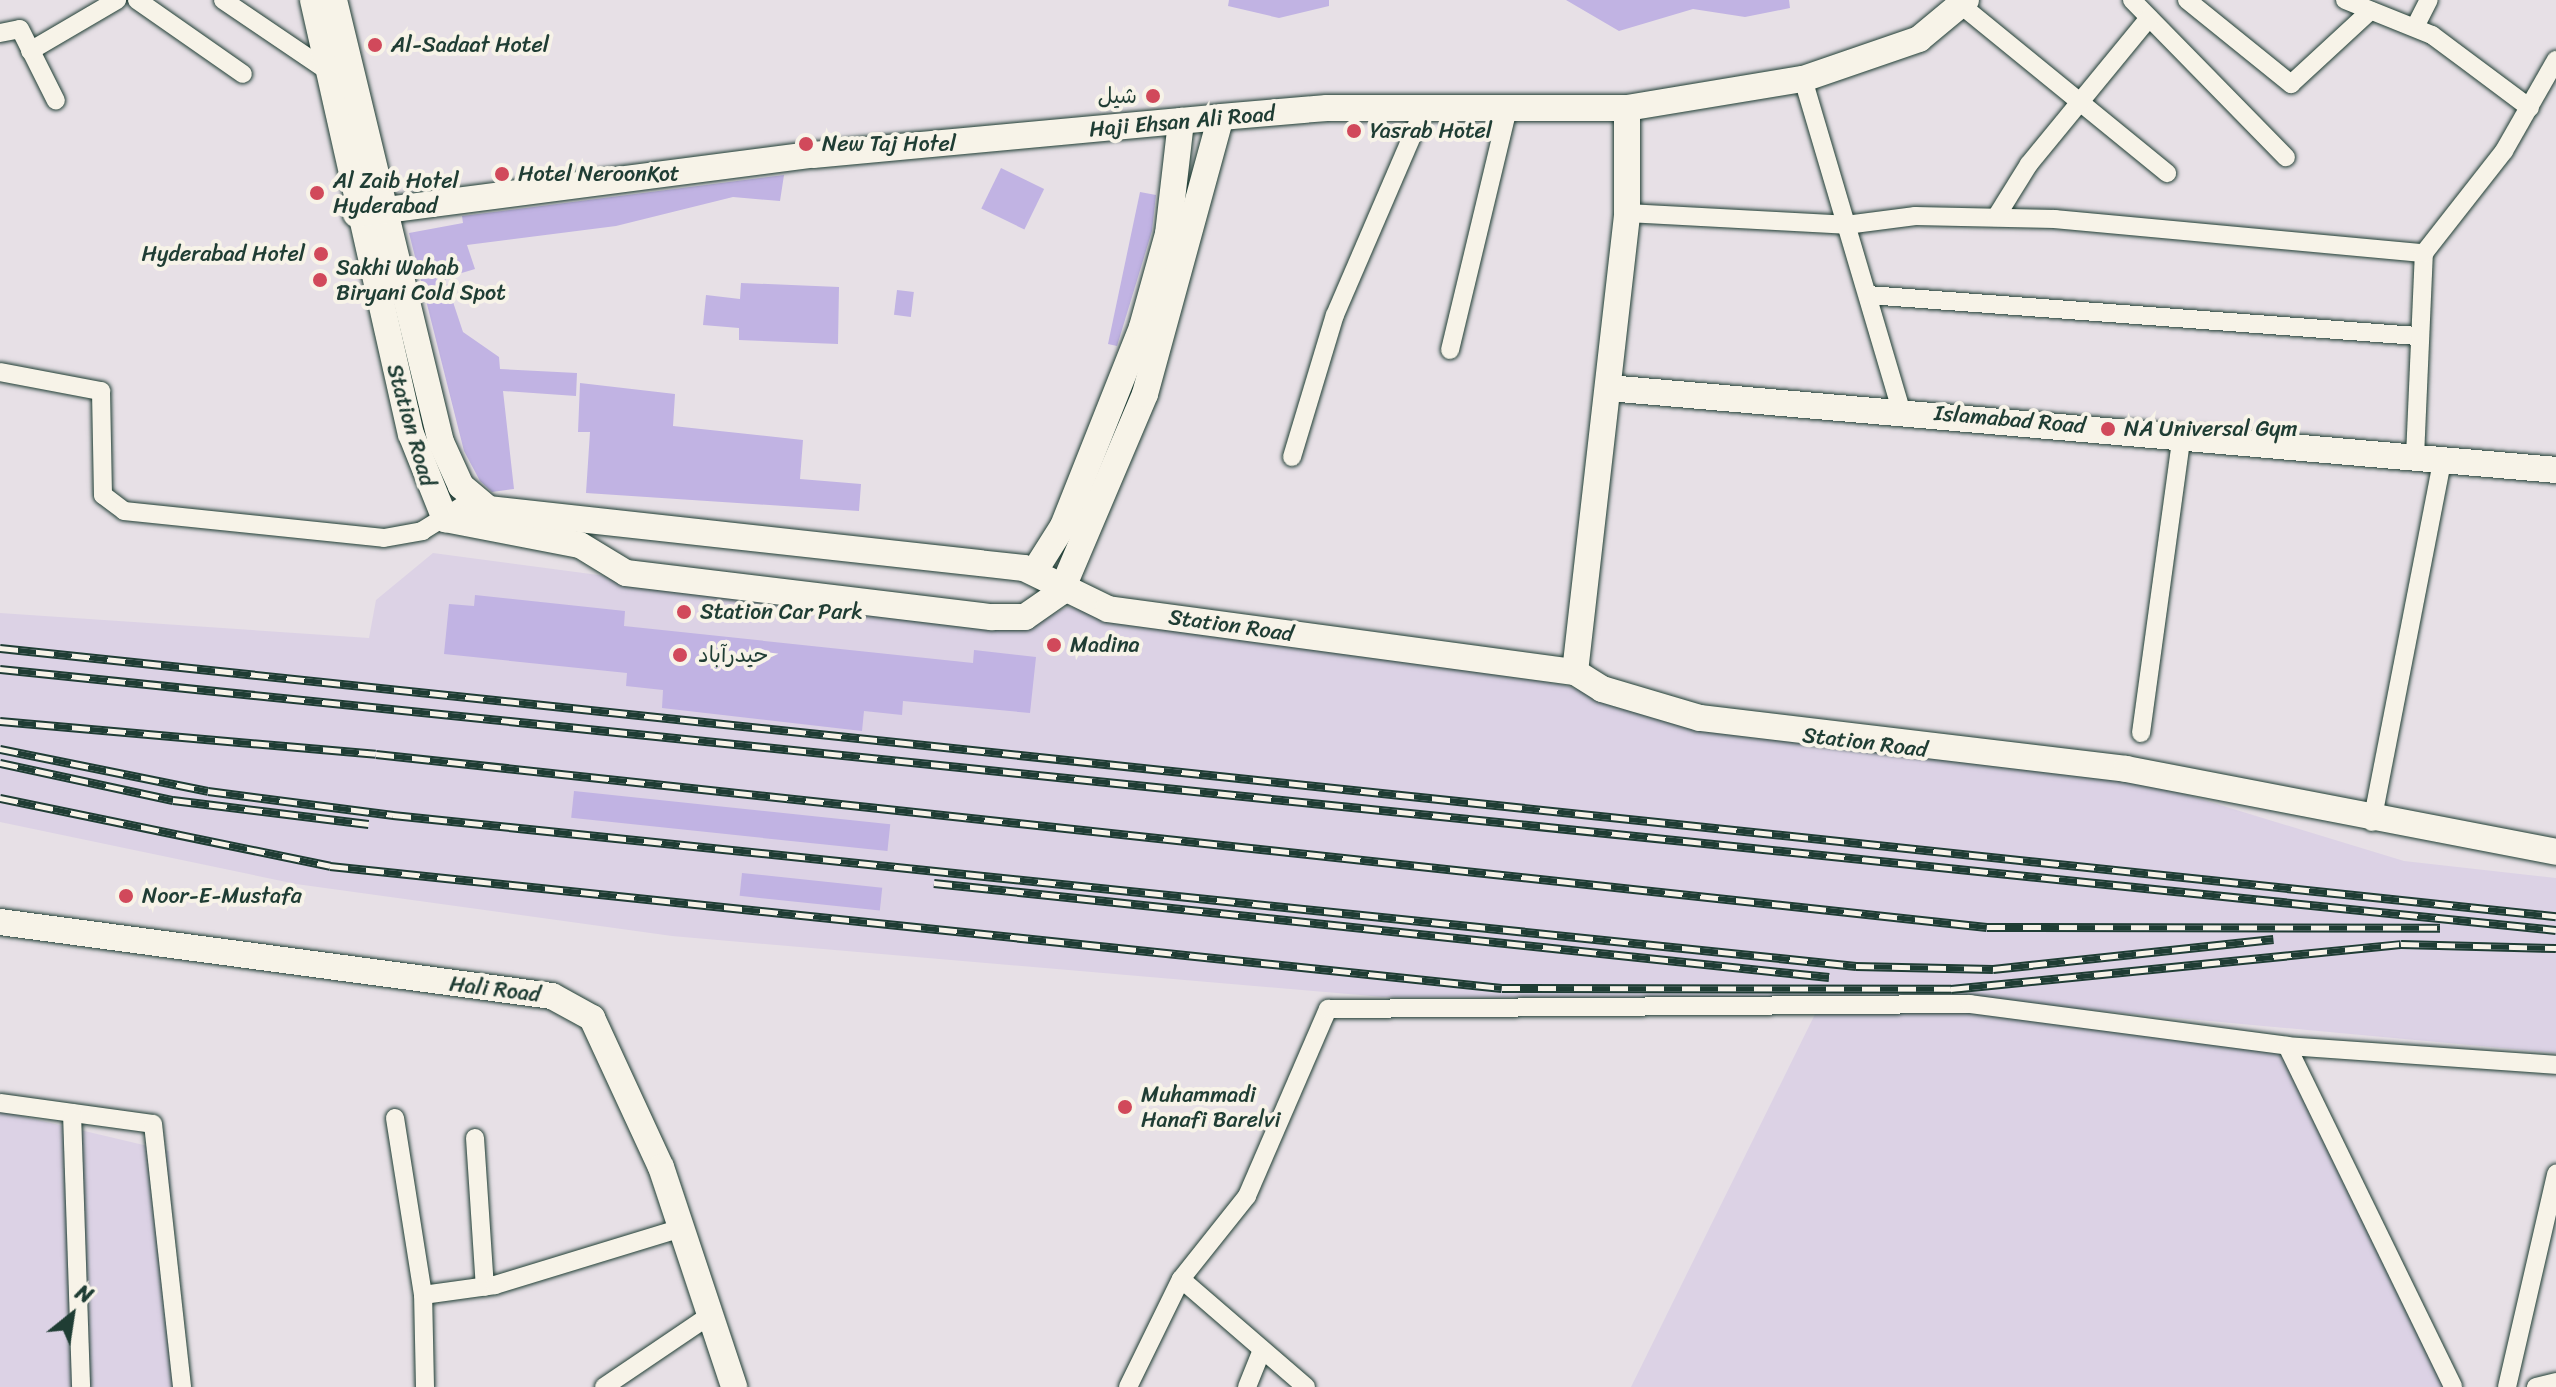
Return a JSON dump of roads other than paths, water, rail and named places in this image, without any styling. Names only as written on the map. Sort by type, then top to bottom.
[{"type":"street","points":[[30,51],[117,0]]},
{"type":"street","points":[[137,0],[243,74]]},
{"type":"street","points":[[223,0],[328,71]]},
{"type":"street","name":"Station Road","points":[[313,0],[328,71],[368,213],[441,442],[472,500]]},
{"type":"street","name":"Station Road","points":[[334,0],[368,213],[425,484],[445,519]]},
{"type":"street","points":[[2132,0],[2286,157]]},
{"type":"street","points":[[2187,0],[2291,84],[2370,11]]},
{"type":"street","points":[[2345,0],[2415,27],[2530,108]]},
{"type":"street","points":[[2415,27],[2429,0]]},
{"type":"street","points":[[1964,2],[2167,173]]},
{"type":"street","name":"Haji Ehsan Ali Road","points":[[368,213],[813,155],[1221,117],[1424,108],[1627,108],[1803,79],[1919,39],[1964,2]]},
{"type":"street","points":[[1996,217],[2080,102],[2149,18]]},
{"type":"street","points":[[0,33],[20,29],[56,101]]},
{"type":"street","points":[[2415,457],[2417,336],[2424,253],[2530,108],[2556,60]]},
{"type":"street","points":[[1803,79],[1901,409]]},
{"type":"street","points":[[1292,457],[1335,315],[1424,108]]},
{"type":"street","points":[[1450,350],[1508,108]]},
{"type":"street","points":[[1575,672],[1627,213],[1627,108]]},
{"type":"street","points":[[445,519],[580,545],[626,573],[977,615],[1025,617],[1061,592],[1145,394],[1221,117]]},
{"type":"street","points":[[0,372],[101,391],[103,495],[124,511],[384,538],[445,519],[472,500],[488,509],[1034,572],[1063,526],[1142,327],[1168,234],[1181,121]]},
{"type":"street","points":[[1627,213],[1846,225],[1996,217],[2424,253]]},
{"type":"street","points":[[1868,295],[2417,336]]},
{"type":"street","name":"Islamabad Road","points":[[1608,388],[1771,408],[1901,409],[2415,457],[2442,463],[2556,470]]},
{"type":"street","points":[[2141,733],[2182,435]]},
{"type":"street","points":[[2372,822],[2442,463]]},
{"type":"street","name":"Station Road","points":[[1034,572],[1061,592],[1108,609],[1575,672],[1602,689],[1700,718],[2126,769],[2372,822],[2556,852]]},
{"type":"street","name":"Hali Road","points":[[0,922],[552,996],[592,1018],[615,1056],[682,1228],[734,1387]]},
{"type":"street","points":[[1128,1387],[1181,1279],[1247,1196],[1328,1009],[1970,1004],[2287,1046],[2556,1065]]},
{"type":"street","points":[[2287,1046],[2453,1387]]},
{"type":"street","points":[[0,1103],[153,1124],[182,1387]]},
{"type":"street","points":[[72,1113],[81,1387]]},
{"type":"street","points":[[395,1118],[423,1295],[425,1387]]},
{"type":"street","points":[[475,1138],[485,1287]]},
{"type":"street","points":[[2507,1387],[2556,1174]]},
{"type":"street","points":[[423,1295],[485,1287],[682,1228]]},
{"type":"street","points":[[1181,1279],[1261,1353],[1306,1387]]},
{"type":"street","points":[[604,1387],[709,1316]]},
{"type":"street","points":[[1247,1387],[1261,1353]]},
{"type":"street","points":[[2536,1387],[2556,1382]]},
{"type":"railway","points":[[0,648],[2556,916]]},
{"type":"railway","points":[[0,669],[2556,930]]},
{"type":"railway","points":[[0,721],[376,754],[1987,927],[2440,928]]},
{"type":"railway","points":[[0,749],[208,791],[393,815],[1856,966],[1993,969],[2273,939]]},
{"type":"railway","points":[[0,763],[173,800],[369,824]]},
{"type":"railway","points":[[0,798],[330,866],[1502,988],[1951,989],[2401,944],[2556,948]]},
{"type":"railway","points":[[934,883],[1829,977]]},
{"type":"place","name":"Al-Sadaat Hotel","points":[[375,45]]},
{"type":"place","name":"شیل","points":[[1153,96]]},
{"type":"place","name":"Yasrab Hotel","points":[[1354,131]]},
{"type":"place","name":"New Taj Hotel","points":[[806,144]]},
{"type":"place","name":"Hotel NeroonKot","points":[[502,174]]},
{"type":"place","name":"Al Zaib Hotel Hyderabad","points":[[317,193]]},
{"type":"place","name":"Hyderabad Hotel","points":[[321,254]]},
{"type":"place","name":"Sakhi Wahab Biryani Cold Spot","points":[[320,280]]},
{"type":"place","name":"NA Universal Gym","points":[[2108,429]]},
{"type":"place","name":"Station Car Park","points":[[684,612]]},
{"type":"place","name":"Madina","points":[[1054,645]]},
{"type":"place","name":"حیدرآباد","points":[[680,655]]},
{"type":"place","name":"Noor-E-Mustafa","points":[[126,896]]},
{"type":"place","name":"Muhammadi Hanafi Barelvi","points":[[1125,1107]]}]
